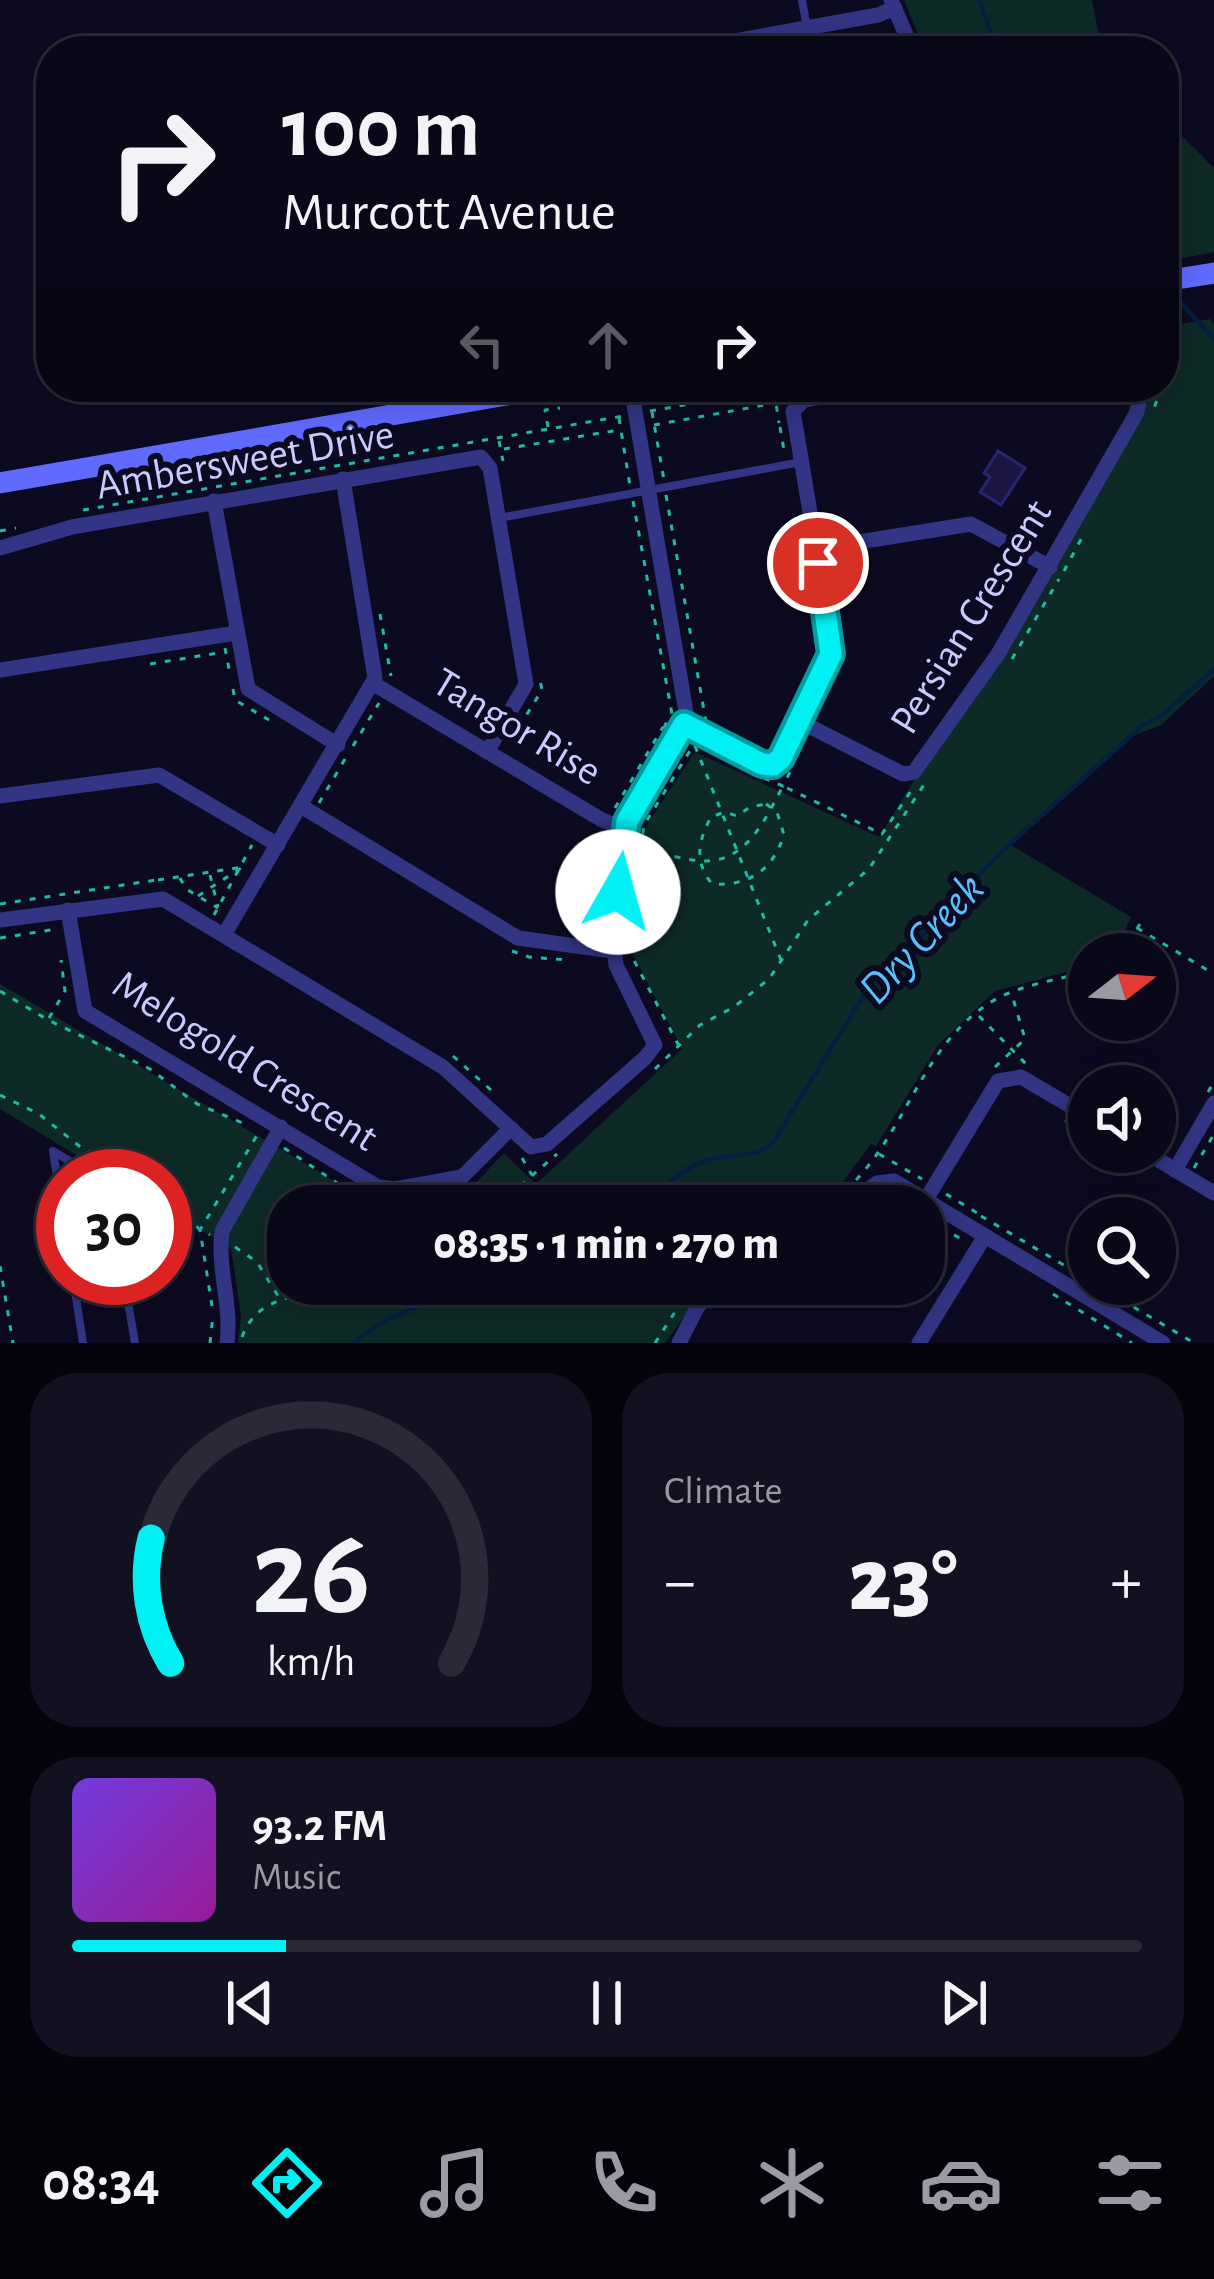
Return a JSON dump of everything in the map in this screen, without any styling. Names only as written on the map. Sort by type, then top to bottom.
[{"type":"street","points":[[766,36],[878,16],[893,4],[907,36]]},
{"type":"street","points":[[1179,279],[1214,273]]},
{"type":"street","points":[[0,482],[530,402]]},
{"type":"street","points":[[0,920],[158,898],[443,1066],[506,1133],[531,1147],[544,1146],[654,1049],[652,1033],[612,951],[615,847],[676,722],[627,415],[629,402]]},
{"type":"street","points":[[676,722],[762,764],[778,763],[831,654],[815,549],[794,463],[794,417],[801,402]]},
{"type":"street","name":"Persian Crescent","points":[[799,721],[903,774],[914,772],[1049,578],[1136,414],[1138,402]]},
{"type":"street","name":"Ambersweet Drive","points":[[0,548],[72,526],[333,476],[479,457],[490,468],[526,684],[491,746]]},
{"type":"street","points":[[224,935],[310,800],[374,684],[373,656],[333,476]]},
{"type":"street","points":[[214,501],[245,682],[253,694],[338,745]]},
{"type":"street","points":[[815,549],[970,524],[1049,578]]},
{"type":"street","points":[[0,670],[236,633]]},
{"type":"street","name":"Tangor Rise","points":[[374,684],[491,746],[606,822],[625,829]]},
{"type":"street","points":[[0,796],[159,775],[278,845]]},
{"type":"street","points":[[310,800],[518,938],[612,951]]},
{"type":"street","name":"Melogold Crescent","points":[[68,910],[85,1010],[277,1134],[386,1190],[462,1177],[506,1133]]},
{"type":"street","points":[[942,1185],[990,1088],[1009,1077],[1027,1080],[1068,1105]]},
{"type":"street","points":[[1176,1167],[1214,1103]]},
{"type":"street","points":[[227,1343],[230,1314],[222,1231],[277,1134]]},
{"type":"street","points":[[1176,1171],[1214,1193]]},
{"type":"street","points":[[945,1210],[979,1226],[1163,1343]]},
{"type":"street","points":[[919,1343],[979,1226]]},
{"type":"street","points":[[680,1343],[699,1305]]},
{"type":"lane","points":[[802,0],[807,29]]},
{"type":"lane","points":[[498,518],[794,463]]},
{"type":"lane","points":[[77,1305],[83,1343]]},
{"type":"lane","points":[[129,1305],[135,1343]]},
{"type":"path","points":[[548,429],[545,410],[552,402]]},
{"type":"path","points":[[73,512],[333,476],[548,429],[702,402]]},
{"type":"path","points":[[654,425],[776,404]]},
{"type":"path","points":[[627,415],[621,430],[641,494],[676,722],[601,834],[615,847],[699,861],[737,851],[755,835],[798,755]]},
{"type":"path","points":[[780,427],[794,463]]},
{"type":"path","points":[[501,450],[621,430]]},
{"type":"path","points":[[0,531],[24,527]]},
{"type":"path","points":[[379,607],[391,676]]},
{"type":"path","points":[[150,664],[226,651]]},
{"type":"path","points":[[491,746],[507,747],[542,690],[538,668]]},
{"type":"path","points":[[716,755],[694,744],[782,964]]},
{"type":"path","points":[[762,764],[758,776],[882,834],[914,792],[899,785]]},
{"type":"path","points":[[722,812],[733,817],[757,805],[772,806]]},
{"type":"path","points":[[722,812],[707,824],[698,848],[699,861],[712,884],[748,880],[764,872],[781,845],[782,824],[772,806]]},
{"type":"path","points":[[208,925],[260,834]]},
{"type":"path","points":[[497,942],[529,957],[583,961],[586,935],[597,929],[615,847]]},
{"type":"path","points":[[157,880],[243,867]]},
{"type":"path","points":[[198,896],[243,867]]},
{"type":"path","points":[[209,872],[218,908]]},
{"type":"path","points":[[180,876],[183,887],[218,908]]},
{"type":"path","points":[[48,1021],[65,991],[60,949]]},
{"type":"path","points":[[1176,950],[1214,974]]},
{"type":"path","points":[[862,1174],[938,1050],[993,1000],[1068,977]]},
{"type":"path","points":[[0,991],[48,1021],[129,1058],[197,1104],[277,1134],[344,1185]]},
{"type":"path","points":[[977,1013],[1033,1070],[1027,1080]]},
{"type":"path","points":[[0,1095],[38,1114],[83,1149]]},
{"type":"path","points":[[506,1133],[533,1176]]},
{"type":"path","points":[[1194,1168],[1214,1134]]},
{"type":"path","points":[[876,1153],[911,1185]]},
{"type":"path","points":[[945,1210],[1068,1270]]},
{"type":"path","points":[[945,1219],[964,1241],[979,1226]]},
{"type":"path","points":[[0,1266],[13,1343]]},
{"type":"path","points":[[1041,1287],[1132,1343]]},
{"type":"path","points":[[241,1343],[254,1314],[267,1305]]},
{"type":"path","points":[[655,1343],[679,1305]]},
{"type":"path","points":[[1130,1305],[1194,1343]]},
{"type":"green space","points":[[904,0],[1092,0],[1099,36],[919,36]]},
{"type":"green space","points":[[1179,133],[1214,168],[1214,252],[1179,259]]},
{"type":"green space","points":[[1210,319],[1214,324],[1214,676],[1161,725],[1135,735],[1011,845],[1131,917],[1124,933],[1068,933],[1068,972],[995,991],[938,1045],[876,1146],[871,1144],[841,1185],[474,1185],[504,1153],[536,1184],[682,1049],[631,951],[646,826],[695,752],[879,837],[1148,402],[1179,402],[1179,324]]},
{"type":"green space","points":[[0,984],[341,1185],[267,1185],[267,1305],[693,1305],[665,1343],[238,1343],[241,1315],[231,1248],[192,1224],[192,1149],[66,1149],[0,1109]]},
{"type":"building","points":[[998,451],[1025,468],[1001,505],[980,492],[990,477],[984,473]]},
{"type":"waterway","name":"Dry Creek","points":[[979,0],[992,36]]},
{"type":"waterway","name":"Dry Creek","points":[[1179,301],[1214,339]]},
{"type":"waterway","name":"Dry Creek","points":[[669,1185],[696,1164],[756,1152],[772,1144],[870,985],[906,948],[971,897],[979,875],[1003,850],[1142,726],[1165,713],[1214,669]]},
{"type":"waterway","name":"Dry Creek","points":[[354,1343],[382,1322],[421,1305]]},
{"type":"route","points":[[618,892],[627,821],[684,724],[762,764],[778,763],[831,654],[818,563]]}]
